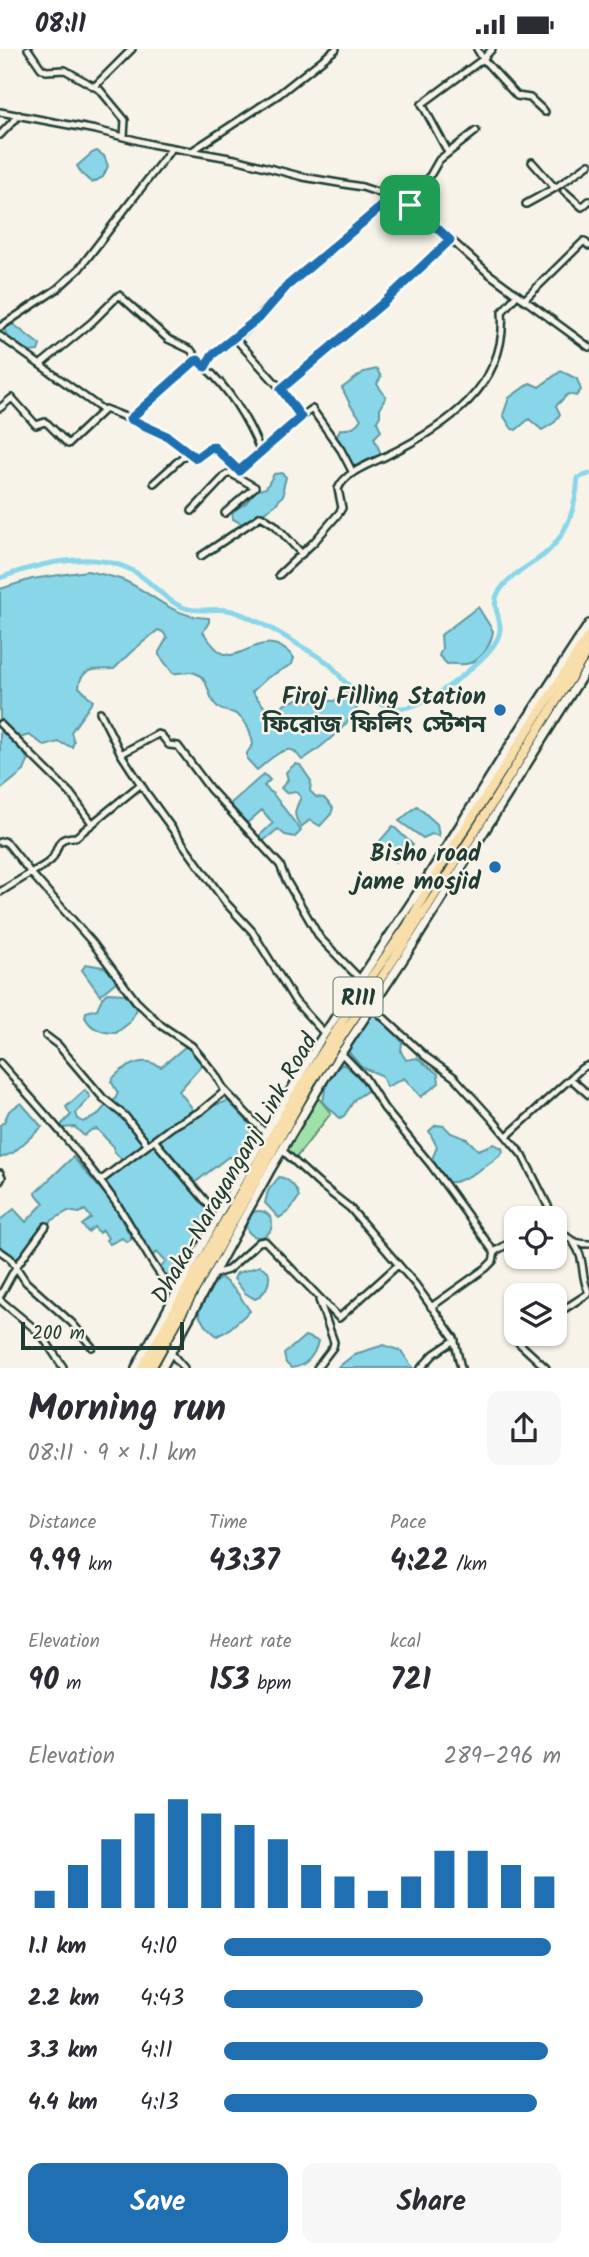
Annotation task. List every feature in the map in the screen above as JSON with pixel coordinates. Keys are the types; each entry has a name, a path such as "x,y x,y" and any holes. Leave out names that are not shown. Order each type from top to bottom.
{"main road":[{"name":"Dhaka-Narayanganj Link Road","path":"142,1366 311,1082 498,800 589,635"},
{"name":"Dhaka-Narayanganj Link Road","path":"142,1366 292,1101 358,996 407,926 422,893 470,815 589,649"}],"street":[{"path":"28,49 46,71 65,70 95,86 109,99 125,121 124,137"},
{"path":"95,86 132,49"},
{"path":"192,151 278,95 336,49"},
{"path":"477,49 517,96 530,98 545,112"},
{"path":"447,152 422,104 483,59 492,49"},
{"path":"0,112 235,159 303,177 362,187 396,198 410,205 517,295 589,347"},
{"path":"0,135 19,115"},
{"path":"410,205 439,160 476,131"},
{"path":"0,327 57,289 79,269 172,148"},
{"path":"533,162 555,188"},
{"path":"526,204 589,164"},
{"path":"564,191 582,207 589,201"},
{"path":"205,367 212,355 246,330 287,286 388,201 396,198"},
{"path":"281,389 382,304 450,240"},
{"path":"524,300 584,241 589,246"},
{"path":"41,364 92,322 119,295 168,339 187,347 222,386 250,425 261,452"},
{"path":"279,575 340,513 340,483 352,473 422,437 480,389 490,376 503,331 502,312 517,295"},
{"path":"0,336 103,410"},
{"path":"234,337 281,389 301,417"},
{"path":"130,419 198,360"},
{"path":"0,408 12,398 36,425 45,422 68,444 103,410 108,409 167,436 196,458 214,447 233,471 255,487 225,513"},
{"path":"192,511 233,471 239,471 312,409 341,450 352,473"},
{"path":"153,482 189,452"},
{"path":"201,556 261,516 275,525 302,554"},
{"path":"555,696 589,624"},
{"path":"555,696 589,665"},
{"path":"100,712 121,754 141,784 226,903 252,931 295,1001 324,1033"},
{"path":"0,724 70,793 92,823"},
{"path":"121,754 158,734 161,734 169,745 178,746 209,789 280,865 320,938 361,980"},
{"path":"0,892 52,859 57,845 64,839 76,837 141,784"},
{"path":"0,842 8,844 92,941 136,1001 154,1019 192,1046 225,1091 265,1133"},
{"path":"162,1368 282,1150 341,1053 414,943 466,851"},
{"path":"142,1366 176,1294 324,1033 422,893"},
{"path":"372,1006 425,1056 454,1077 507,1136 529,1167 548,1206"},
{"path":"46,1036 58,1045 103,1098 125,1116 148,1145"},
{"path":"341,1053 365,1078 384,1108 431,1165 495,1252"},
{"path":"0,1063 100,1181 128,1221 162,1279 176,1294"},
{"path":"507,1136 589,1065"},
{"path":"571,1079 589,1095"},
{"path":"100,1181 182,1120 212,1103 225,1091"},
{"path":"154,1140 209,1205"},
{"path":"282,1150 350,1208 398,1265 456,1340 461,1368"},
{"path":"0,1173 0,1181"},
{"path":"46,1226 16,1267 0,1298 41,1334 63,1367"},
{"path":"567,1237 574,1243 583,1262 585,1285 589,1293 567,1307"},
{"path":"214,1274 228,1271 262,1240 279,1254 338,1318 398,1265"},
{"path":"574,1243 589,1244"},
{"path":"431,1307 486,1268 493,1261 495,1252 504,1246"},
{"path":"0,1251 10,1258 26,1282 72,1323 92,1347"},
{"path":"317,1368 334,1342 320,1309 318,1297"},
{"path":"421,1368 428,1359 456,1340"},
{"path":"522,1346 545,1368"},
{"path":"171,1353 184,1368"}],"green space":[{"path":"313,1091 331,1113 295,1159 280,1145"}],"water":[{"path":"97,151 104,156 108,166 103,177 92,183 77,166"},
{"path":"13,324 40,345 38,351 28,352 9,340 4,329"},
{"path":"377,369 381,377 377,384 386,397 377,421 381,431 374,438 381,454 355,467 336,438 340,429 352,427 361,419 342,388 364,372"},
{"path":"561,371 577,379 581,390 576,396 568,394 556,406 560,414 555,422 542,430 529,419 516,430 512,429 503,415 509,398 530,383 539,387"},
{"path":"282,473 286,477 284,494 275,505 244,525 233,519 232,512 246,503 255,491 266,488 274,474"},
{"path":"87,571 125,581 184,614 209,618 203,632 222,653 230,655 264,644 283,648 294,658 292,664 267,678 252,692 271,715 297,699 312,702 334,701 346,693 359,701 353,716 337,733 302,760 294,751 285,751 257,770 247,759 247,753 253,744 245,723 234,713 217,707 200,675 190,672 173,673 159,655 167,638 158,630 114,669 97,669 83,675 79,687 93,701 71,732 74,742 72,747 58,742 45,746 29,735 19,738 0,718 0,589 32,579"},
{"path":"478,607 493,631 488,646 475,661 447,664 439,656 442,648 441,635"},
{"path":"0,728 23,750 28,761 24,771 0,790"},
{"path":"295,764 300,765 311,781 310,791 316,797 324,798 333,808 320,826 310,820 301,827 295,815 301,797 295,791 286,793 281,788 288,780 286,772"},
{"path":"264,774 270,780 264,786 301,831 295,837 285,835 278,829 263,841 259,836 273,823 262,810 247,823 230,804"},
{"path":"417,806 437,824 439,836 432,834 423,838 399,821"},
{"path":"393,826 413,845 396,862 379,842"},
{"path":"86,964 108,968 117,981 100,995 82,970"},
{"path":"107,993 125,994 137,1009 129,1023 116,1033 98,1030 85,1017 86,1012 97,1009"},
{"path":"373,1013 385,1021 400,1039 401,1052 406,1060 417,1058 438,1074 439,1083 421,1097 404,1078 387,1087 381,1075 361,1067 347,1050"},
{"path":"186,1046 202,1065 179,1091 192,1108 191,1111 147,1142 113,1103 118,1093 111,1081 133,1064 149,1062 161,1067"},
{"path":"343,1064 368,1088 340,1118 323,1102 328,1080"},
{"path":"85,1090 90,1097 76,1113 78,1119 83,1122 97,1116 107,1104 124,1117 145,1145 123,1161 97,1129 84,1136 75,1127 62,1128 62,1124 71,1115 66,1107"},
{"path":"228,1101 261,1135 245,1159 228,1157 193,1184 159,1140 192,1117"},
{"path":"21,1103 42,1127 13,1153 0,1158 0,1125 9,1111"},
{"path":"436,1125 444,1126 451,1133 467,1139 478,1150 494,1144 502,1148 503,1152 485,1167 460,1180 448,1182 432,1159 437,1147 429,1131"},
{"path":"153,1144 215,1217 174,1283 160,1268 166,1262 157,1252 152,1256 105,1181"},
{"path":"73,1157 111,1201 132,1239 127,1242 122,1238 110,1244 103,1230 99,1233 94,1227 88,1232 82,1225 91,1218 85,1210 79,1213 68,1211 43,1226 18,1261 0,1248 0,1220 14,1209 26,1222 44,1203 35,1193"},
{"path":"279,1177 292,1184 299,1197 289,1211 279,1218 265,1203 268,1191"},
{"path":"259,1211 268,1215 272,1224 268,1233 259,1237 250,1233 246,1224 250,1215"},
{"path":"260,1266 268,1271 269,1279 265,1291 255,1299 245,1293 234,1279 237,1273"},
{"path":"222,1278 236,1291 250,1311 217,1336 202,1320 199,1309 205,1293"},
{"path":"305,1336 318,1341 315,1351 305,1363 291,1368 286,1363 284,1354"},
{"path":"384,1345 401,1351 413,1368 337,1368 355,1354"}],"waterway":[{"path":"0,578 33,567 69,561 87,560 122,566 138,574 178,605 191,609 232,611 254,620 325,660 348,685 362,694 384,705 408,707 429,699 450,685 491,649 500,630 495,605 497,595 510,579 553,546 565,529 575,499 578,478 589,474"}],"place":[{"name":"Firoj Filling Station ফিরোজ ফিলিং স্টেশন","path":"500,710"},
{"name":"Bisho road jame mosjid","path":"495,867"}],"route":[{"path":"396,198 410,205 450,240 382,304 281,389 301,417 239,471 214,447 196,458 192,457 182,445 130,419 195,361 198,360 205,367 212,355 246,330 287,286 388,201 396,198"}]}
